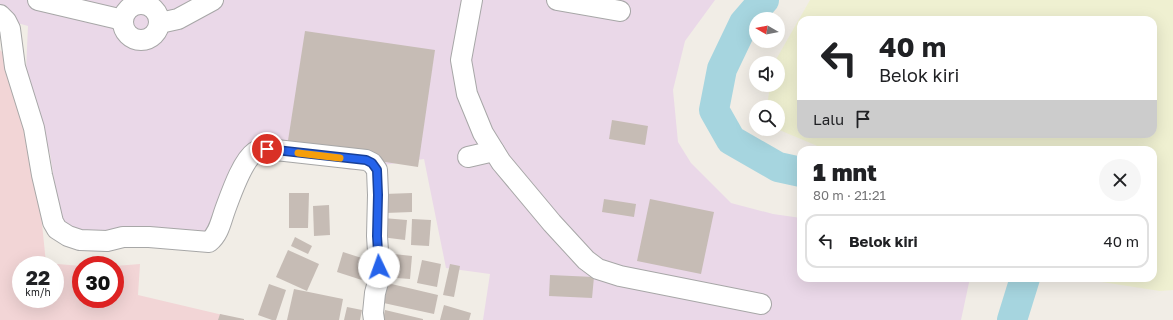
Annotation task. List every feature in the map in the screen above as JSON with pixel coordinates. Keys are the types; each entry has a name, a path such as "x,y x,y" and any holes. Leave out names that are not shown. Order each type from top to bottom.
{"street":[{"path":"38,0 123,20"},
{"path":"160,23 178,19 213,0"},
{"path":"472,0 461,60 468,94 483,133 501,162 552,223 586,260 598,269 620,276 761,304"},
{"path":"557,0 620,11"},
{"path":"137,3 149,4 158,12 160,23 156,34 145,40 140,40 134,39 125,31 123,20 127,9 137,3"},
{"path":"0,15 6,21 10,29 15,67 34,128 50,212 57,229 68,236 80,240 107,241 123,237 149,237 209,242 214,238 220,227 241,171 247,160 256,152 267,149 366,160 372,163 377,170 377,236 379,267 374,300 374,320"},
{"path":"468,157 494,151"}],"shaded area":[{"path":"0,0 715,0 685,41 673,90 678,142 691,163 731,203 773,214 797,217 797,282 969,282 961,320 483,320 490,274 446,268 424,159 350,170 267,150 246,159 204,252 62,232 50,154 26,71 28,26 0,18"},
{"path":"0,50 4,54 14,99 35,155 45,256 12,256 12,308 64,308 64,265 72,265 72,308 124,308 124,265 140,264 138,295 227,316 226,320 0,320"}],"green space":[{"path":"810,0 1173,0 1173,290 1160,291 1102,282 1157,282 1157,146 817,146 798,138 1157,138 1157,16 801,16"},
{"path":"797,23 797,137 785,132 785,100 768,100 769,92 785,92 785,56 778,56 783,48 785,48 785,44"}],"building":[{"path":"305,31 435,50 418,167 287,147"},
{"path":"612,120 648,126 645,145 609,139"},
{"path":"289,193 309,193 308,228 289,228"},
{"path":"412,193 412,212 385,213 384,194"},
{"path":"604,199 636,204 634,217 602,212"},
{"path":"650,199 714,212 701,274 637,261"},
{"path":"329,205 330,235 314,236 313,206"},
{"path":"383,218 407,220 405,240 381,237"},
{"path":"412,219 431,220 429,246 411,245"},
{"path":"295,237 312,246 308,254 291,246"},
{"path":"288,250 319,264 307,291 276,277"},
{"path":"343,252 374,262 368,282 337,272"},
{"path":"385,253 412,256 410,279 383,277"},
{"path":"422,260 441,264 437,287 417,283"},
{"path":"450,264 460,266 454,297 443,295"},
{"path":"550,275 594,277 592,298 549,296"},
{"path":"383,282 438,295 434,314 379,302"},
{"path":"269,284 286,290 276,320 258,315"},
{"path":"294,289 343,299 339,320 287,320"},
{"path":"444,305 471,313 469,320 440,320"},
{"path":"347,307 362,310 360,320 344,320"},
{"path":"385,310 423,319 423,320 383,320"},
{"path":"220,314 244,319 244,320 218,320"}],"waterway":[{"path":"764,0 744,23 722,69 714,110 731,140 778,167 797,171"},
{"path":"1012,320 1024,282"}],"slow traffic":[{"path":"298,153 340,158"}],"route":[{"path":"267,149 366,160 372,163 377,170 377,236 379,267"}]}
